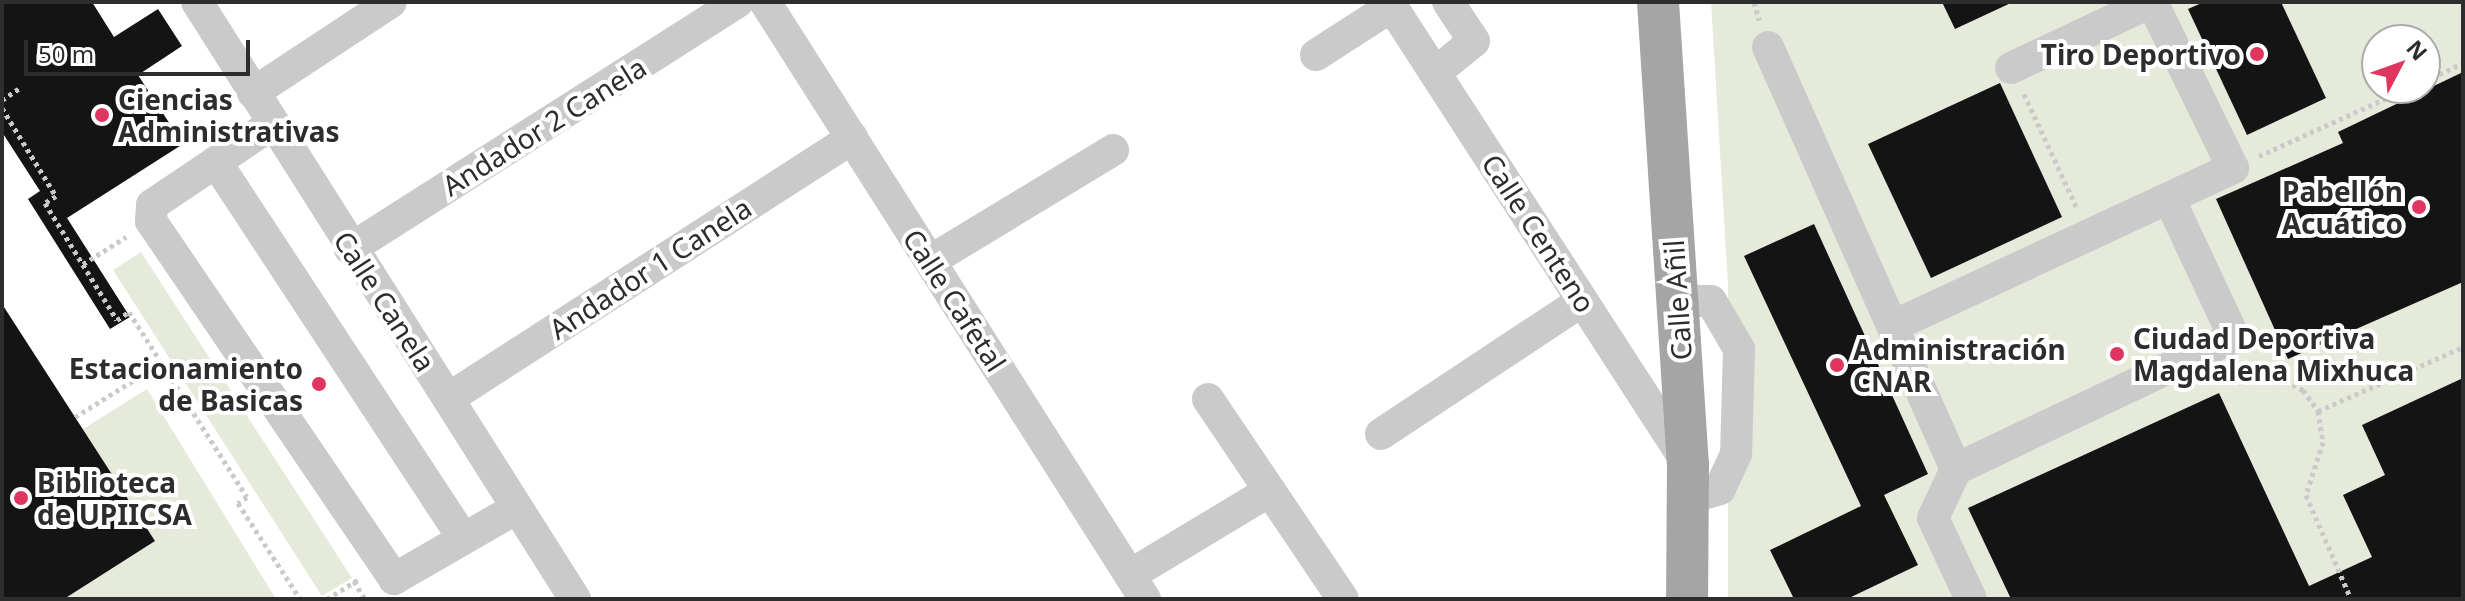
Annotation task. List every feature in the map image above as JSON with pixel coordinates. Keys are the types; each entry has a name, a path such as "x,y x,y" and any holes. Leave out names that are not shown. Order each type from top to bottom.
{"main road":[{"name":"Calle Añil","path":"1658,2 1688,481 1687,599"}],"street":[{"name":"Calle Canela","path":"197,2 350,249 449,398 575,599"},
{"path":"253,93 391,2"},
{"name":"Andador 2 Canela","path":"350,249 738,2"},
{"name":"Calle Cafetal","path":"765,2 1138,587"},
{"path":"1435,73 1474,41 1448,2"},
{"path":"1893,326 2233,168 2151,2 2011,68"},
{"path":"1316,55 1390,4"},
{"name":"Calle Centeno","path":"1390,4 1582,301 1688,481"},
{"path":"1768,47 1956,469"},
{"path":"272,124 152,205 151,221 386,573 400,579 517,508"},
{"name":"Andador 1 Canela","path":"449,398 852,138"},
{"path":"930,261 1113,150"},
{"path":"216,162 463,538"},
{"path":"1971,599 1933,518 1956,469 2234,337 2169,198"},
{"path":"1677,300 1711,301 1739,349 1736,454 1720,489 1688,481"},
{"path":"1381,434 1582,301"},
{"path":"1208,399 1343,599"},
{"path":"1138,587 1270,491"}],"path":[{"path":"2441,73 2463,63"},
{"path":"2011,68 2089,234"},
{"path":"2,100 21,87"},
{"path":"2233,168 2374,104"},
{"path":"2,108 56,196 45,203 117,320 129,312 247,497 238,503 300,599"},
{"path":"83,264 151,221"},
{"path":"2234,337 2255,367 2303,390 2318,411 2323,442 2306,495 2351,599"},
{"path":"2318,411 2463,347"},
{"path":"75,417 161,363"},
{"path":"327,599 354,581 365,599"}],"shaded area":[{"name":"Ciudad Deportiva Magdalena Mixhuca","path":"1711,2 2463,2 2463,599 1728,599 1728,285"},
{"path":"141,252 352,578 322,596 113,270"},
{"path":"147,389 276,599 64,599 155,541 83,429"}],"building":[{"name":"Ciencias Administrativas","path":"2,2 92,2 114,37 158,9 182,46 138,75 183,144 67,218 130,317 110,329 28,199 40,191 2,132"},
{"path":"1942,2 2013,2 1955,29"},
{"name":"Tiro Deportivo","path":"2204,2 2281,2 2326,98 2247,135 2188,9"},
{"path":"2463,72 2463,282 2288,359 2216,199 2343,143 2338,132 2396,104 2441,104 2441,83"},
{"path":"2000,83 2062,217 1931,278 1868,144"},
{"name":"Administración CNAR","path":"1814,224 1928,474 1884,495 1918,565 1847,599 1794,599 1770,550 1861,506 1744,256"},
{"path":"2,304 155,541 64,599 2,599"},
{"path":"2463,378 2463,599 2011,599 1968,508 2219,393 2309,586 2372,557 2343,495 2385,475 2362,425"}],"place":[{"name":"Tiro Deportivo","path":"2257,54"},
{"name":"Ciencias Administrativas","path":"102,115"},
{"name":"Pabellón Acuático","path":"2419,207"},
{"name":"Ciudad Deportiva Magdalena Mixhuca","path":"2117,354"},
{"name":"Administración CNAR","path":"1837,365"},
{"name":"Estacionamiento de Basicas","path":"319,384"},
{"name":"Biblioteca de UPIICSA","path":"21,498"}]}
